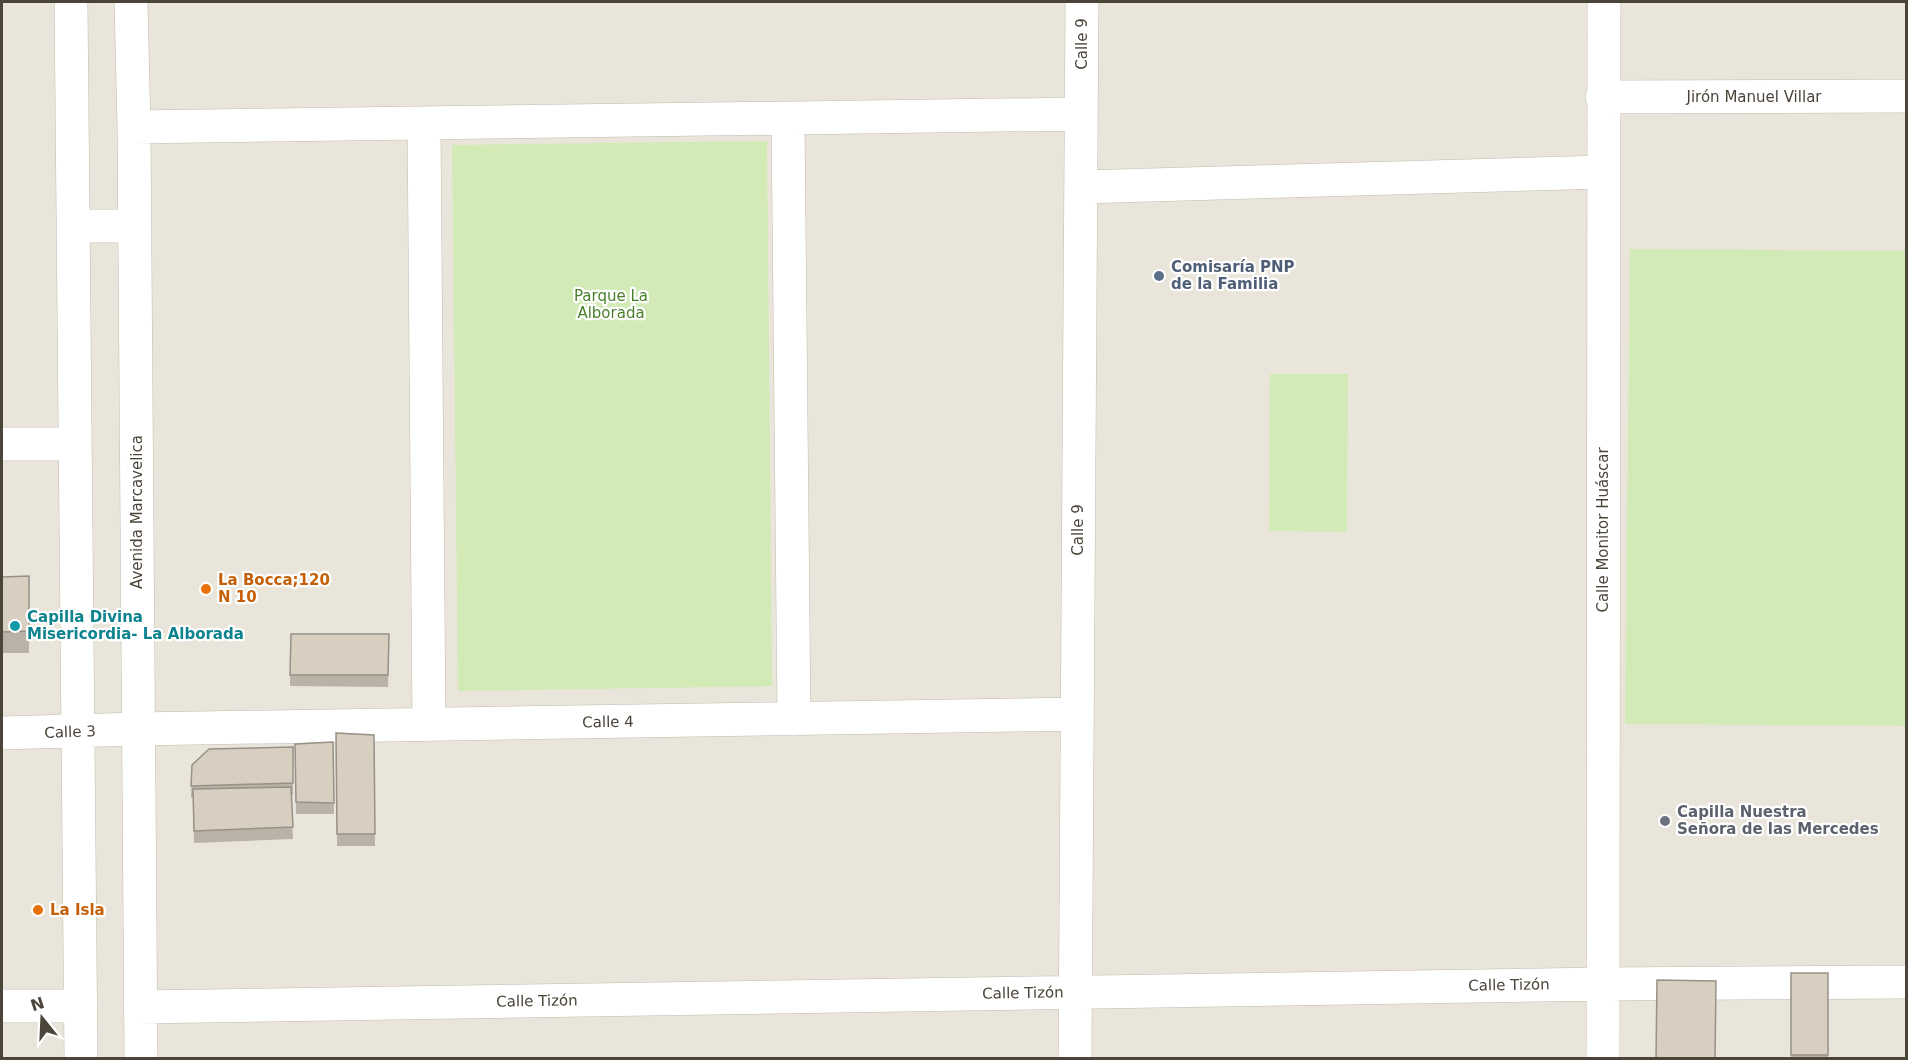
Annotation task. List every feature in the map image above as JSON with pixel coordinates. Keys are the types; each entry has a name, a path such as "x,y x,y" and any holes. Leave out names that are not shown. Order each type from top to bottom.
{"street":[{"path":"71,2 81,1059"},
{"name":"Avenida Marcavelica","path":"131,2 135,226 141,1059"},
{"name":"Calle 9","path":"1075,1059 1082,2"},
{"name":"Calle Monitor Huáscar","path":"1603,1059 1602,97 1604,2"},
{"name":"Jirón Manuel Villar","path":"1602,97 1906,96"},
{"path":"134,127 1081,114"},
{"path":"788,119 794,719"},
{"path":"424,124 429,725"},
{"path":"1081,187 1603,172"},
{"path":"73,226 135,226"},
{"path":"2,444 75,444"},
{"name":"Calle 4","path":"138,729 1077,714"},
{"name":"Calle 3","path":"2,733 138,729"},
{"name":"Calle Tizón","path":"140,1007 1603,984 1906,982"},
{"path":"2,1006 81,1006"}],"shaded area":[{"path":"2,2 1906,2 1906,1058 2,1058"}],"green space":[{"name":"Parque La Alborada","path":"767,141 772,686 458,691 452,145"},
{"path":"1630,249 1906,251 1906,726 1625,724"},
{"path":"1270,374 1348,374 1347,532 1269,531"}],"building":[{"path":"29,576 29,631 2,632 2,577"},
{"path":"291,634 389,634 388,675 290,675"},
{"path":"336,733 374,735 375,834 337,834"},
{"path":"333,742 334,803 296,802 295,744"},
{"path":"293,747 293,783 191,786 192,765 209,749"},
{"path":"291,787 293,827 194,831 193,789"},
{"path":"1791,973 1828,973 1828,1055 1791,1055"},
{"path":"1657,980 1716,981 1715,1059 1656,1059"}],"place":[{"name":"Comisaría PNP de la Familia","path":"1159,276"},
{"name":"La Bocca;120 N 10","path":"206,589"},
{"name":"Capilla Divina Misericordia- La Alborada","path":"15,626"},
{"name":"Capilla Nuestra Señora de las Mercedes","path":"1665,821"},
{"name":"La Isla","path":"38,910"}]}
